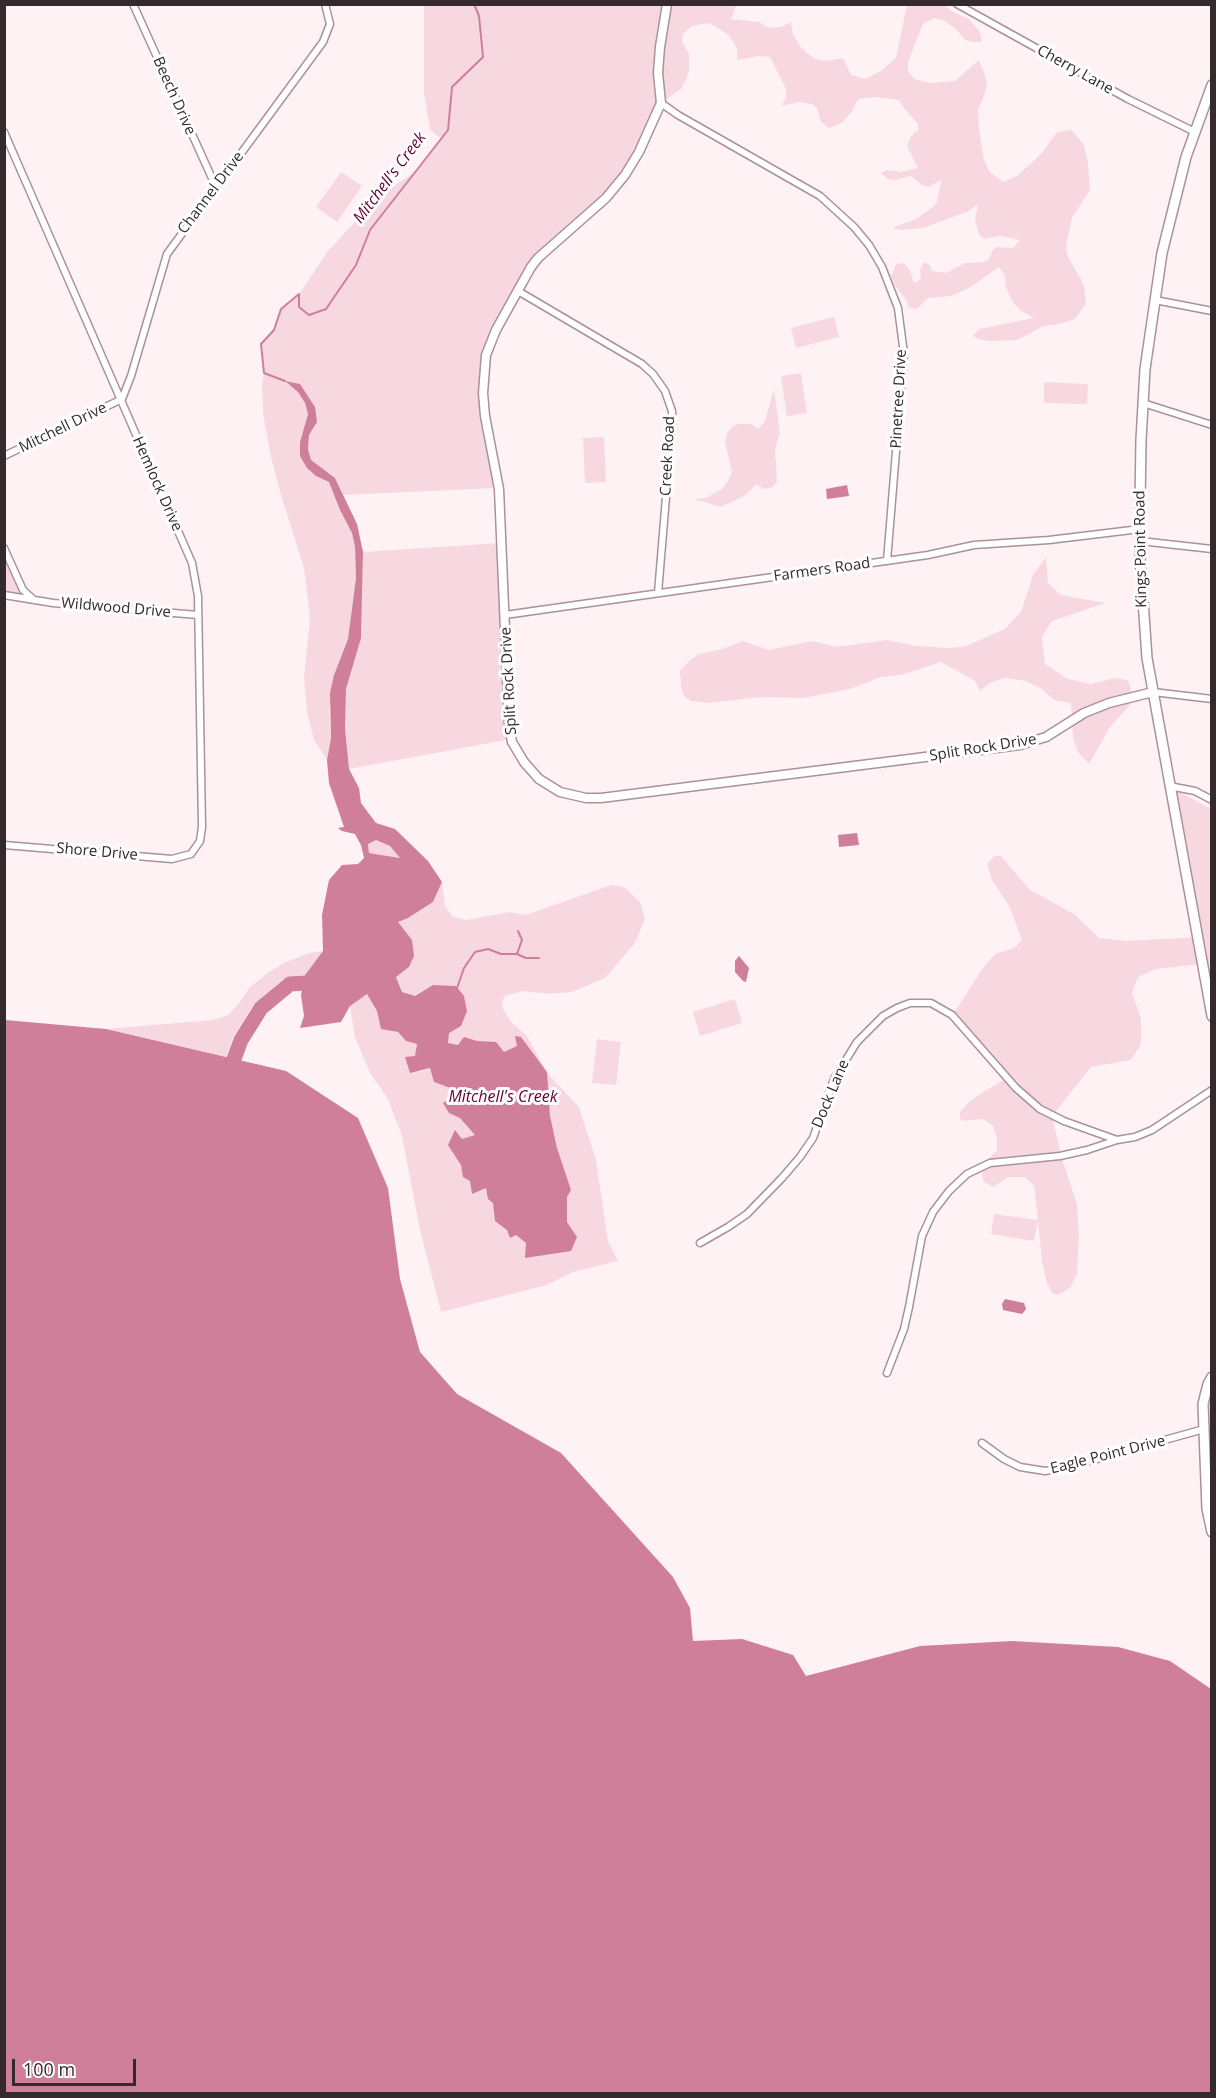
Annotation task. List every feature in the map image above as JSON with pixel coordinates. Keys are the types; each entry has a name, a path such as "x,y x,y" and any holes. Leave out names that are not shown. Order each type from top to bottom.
{"main road":[{"name":"Kings Point Road","path":"1212,86 1195,132 1169,219 1155,300 1145,369 1140,529 1144,629 1153,692 1212,1016"},
{"path":"1211,1531 1207,1509 1203,1404 1212,1377"}],"street":[{"name":"Beech Drive","path":"133,4 216,187"},
{"name":"Channel Drive","path":"122,399 167,254 323,42 330,24 325,4"},
{"name":"Split Rock Drive","path":"667,4 658,73 661,103 639,152 626,175 606,198 538,258 496,330 486,355 483,380 485,416 499,489 509,724 512,742 524,762 539,778 560,792 586,798 652,792 1020,745 1046,737 1084,713 1108,703 1153,692"},
{"name":"Cherry Lane","path":"957,4 1128,99 1195,132"},
{"name":"Pinetree Drive","path":"661,103 820,196 854,227 882,267 898,308 904,354 887,561"},
{"name":"Hemlock Drive","path":"4,132 192,563 197,587 202,827 200,841 188,855"},
{"name":"Creek Road","path":"518,291 642,364 653,374 665,391 672,411 672,425 658,593"},
{"path":"1155,300 1212,311"},
{"name":"Mitchell Drive","path":"4,456 122,399"},
{"path":"1143,403 1212,425"},
{"name":"Farmers Road","path":"505,615 928,555 974,545 1049,540 1140,529"},
{"path":"1140,541 1212,549"},
{"path":"4,548 23,590 35,600"},
{"name":"Wildwood Drive","path":"4,595 198,615"},
{"path":"1153,692 1212,699"},
{"path":"1169,786 1195,791 1212,800"},
{"name":"Shore Drive","path":"4,845 172,859 188,855"},
{"name":"Dock Lane","path":"700,1243 747,1214 782,1178 813,1138 834,1079 856,1042 883,1016 910,1003 931,1003 944,1008 1016,1088 1040,1109 1064,1121 1117,1140"},
{"path":"887,1373 904,1329 922,1236 928,1221 949,1191 967,1174 990,1163 1060,1156 1135,1137 1152,1130 1212,1090"},
{"name":"Eagle Point Drive","path":"982,1443 1020,1467 1045,1471 1065,1468 1204,1429"}],"shaded area":[{"path":"424,5 736,5 731,19 759,22 769,28 781,27 791,22 793,34 807,53 815,59 826,61 843,58 851,75 865,79 881,71 896,58 907,5 944,5 969,19 980,32 982,42 965,40 957,30 943,20 934,18 923,24 908,64 908,71 914,79 930,83 955,81 979,60 987,85 978,110 979,129 984,160 990,172 1003,182 1017,176 1042,153 1057,132 1072,130 1084,145 1090,190 1072,218 1066,246 1068,257 1084,285 1086,304 1075,319 1044,326 1017,340 978,339 973,336 979,329 1034,318 1014,304 1006,288 1005,275 999,267 969,288 951,296 928,298 917,309 909,308 891,276 896,264 904,263 914,283 921,279 920,269 924,262 930,265 932,271 946,273 965,263 984,262 997,247 1013,248 1020,240 1000,236 984,239 979,235 975,220 978,204 969,211 923,228 901,230 892,228 916,219 933,207 937,202 941,180 929,187 923,186 911,176 895,180 888,179 881,173 887,170 901,172 918,168 907,146 911,136 918,130 918,124 899,100 875,97 859,99 842,123 829,128 821,122 817,108 812,104 799,102 781,106 786,98 786,89 770,57 759,56 737,60 737,49 729,35 709,23 692,26 683,34 682,42 689,54 689,71 686,80 681,89 664,101 625,175 538,258 494,328 483,380 496,488 344,495 335,478 311,460 308,449 309,435 317,422 300,384 286,382 298,392 305,403 308,414 300,442 316,476 329,482 352,533 355,547 356,578 348,639 334,675 329,711 331,738 327,760 314,740 307,712 304,678 310,617 304,568 271,457 263,413 264,373 261,344 274,330 281,309 299,294 328,251 377,198 416,171 441,139 430,129 424,92"},
{"path":"341,172 362,186 337,222 316,207"},
{"path":"834,317 839,337 796,348 791,328"},
{"path":"801,373 807,413 787,416 781,376"},
{"path":"1044,382 1088,384 1087,404 1044,403"},
{"path":"774,389 780,434 775,448 777,481 773,487 764,489 756,484 746,495 721,507 693,499 706,498 722,489 728,481 732,472 725,442 727,433 734,425 740,424 752,424 758,429 765,421"},
{"path":"604,437 606,482 585,483 583,438"},
{"path":"499,543 511,739 349,769 345,729 346,689 361,638 363,552"},
{"path":"4,548 23,590 35,600 4,595"},
{"path":"1046,557 1048,583 1061,595 1105,603 1052,621 1042,637 1045,664 1068,679 1090,684 1115,678 1128,680 1131,689 1130,705 1110,727 1089,764 1078,752 1073,738 1071,703 1054,700 1043,690 1026,681 1004,678 990,683 980,691 975,681 941,662 901,675 881,677 850,689 803,698 760,697 708,703 691,701 684,696 680,671 689,661 699,654 723,649 743,641 769,650 812,641 837,647 887,640 916,646 950,648 966,646 1005,629 1021,612 1033,575"},
{"path":"1176,790 1211,809 1211,968 1205,962"},
{"path":"376,840 390,846 401,858 369,853 368,843"},
{"path":"994,856 1001,856 1030,890 1074,914 1099,938 1126,941 1196,937 1201,964 1156,969 1138,977 1132,993 1141,1019 1141,1044 1131,1060 1091,1067 1052,1116 1062,1159 1077,1204 1079,1235 1077,1274 1070,1288 1058,1295 1052,1293 1047,1283 1042,1262 1038,1221 1034,1241 991,1234 994,1214 1038,1220 1034,1186 1025,1177 1008,1177 993,1187 984,1182 982,1175 984,1163 997,1150 997,1138 993,1126 983,1119 963,1121 960,1118 960,1112 969,1102 1004,1080 950,1019 983,968 995,954 1014,948 1022,940 1009,906 992,880 987,864"},
{"path":"442,882 445,906 452,916 466,920 509,912 526,915 611,885 624,887 640,902 645,919 635,943 605,978 572,992 549,994 523,991 505,996 502,1002 503,1009 511,1022 527,1036 547,1073 579,1107 596,1160 608,1241 618,1261 573,1272 547,1285 441,1312 420,1230 402,1136 388,1099 370,1073 355,1037 350,1006 367,993 377,1011 381,1029 398,1032 406,1041 417,1044 415,1056 420,1072 430,1068 434,1081 449,1033 467,1011 464,996 455,986 433,985 415,996 402,992 396,976 409,967 413,956 412,940 397,922 408,918 433,902"},
{"path":"323,951 305,975 282,980 253,1005 233,1037 226,1057 106,1029 213,1020 228,1015 249,988 266,974 284,963 309,953"},
{"path":"735,999 742,1023 700,1036 693,1012"},
{"path":"597,1039 621,1042 616,1085 592,1083"},
{"path":"1211,1377 1211,1532 1203,1404"}],"water":[{"name":"Mitchell's Creek","path":"285,381 300,384 315,407 317,422 309,435 308,449 311,460 335,478 357,524 363,552 361,638 346,689 345,729 349,769 359,788 361,803 376,823 395,829 428,861 442,882 433,902 398,922 412,940 414,956 409,967 396,977 402,992 415,996 433,985 456,986 464,996 467,1011 461,1026 449,1033 448,1043 458,1045 464,1037 477,1041 496,1042 504,1052 517,1046 515,1036 521,1037 547,1072 550,1116 557,1148 571,1190 567,1197 567,1222 577,1237 571,1251 525,1258 526,1243 516,1235 510,1238 507,1230 495,1221 493,1203 488,1199 486,1188 472,1194 470,1181 463,1177 461,1165 448,1145 455,1130 462,1139 475,1135 460,1118 449,1113 443,1103 455,1095 453,1089 434,1082 430,1068 410,1073 405,1057 415,1056 417,1044 406,1041 398,1032 381,1029 377,1011 367,994 350,1006 341,1022 300,1028 304,1016 301,995 305,975 323,951 322,915 329,880 342,865 358,864 364,858 355,834 338,828 344,827 329,783 327,760 331,738 330,693 334,675 348,639 356,578 355,547 352,533 329,482 316,476 307,468 300,456 300,442 308,414 305,403 298,392","holes":["376,840 390,846 400,858 369,853 368,844"]},
{"path":"847,485 849,496 827,499 826,489"},
{"path":"857,833 859,845 839,847 838,835"},
{"path":"739,956 749,968 746,982 735,972 735,961"},
{"path":"5,1020 106,1029 286,1071 358,1118 388,1188 400,1279 420,1352 457,1394 561,1453 673,1577 690,1608 693,1641 742,1639 793,1655 806,1676 920,1646 1012,1641 1118,1647 1170,1661 1211,1689 1211,2093 5,2093"},
{"path":"1005,1299 1024,1303 1026,1309 1022,1314 1003,1310 1002,1304"}],"waterway":[{"name":"Mitchell's Creek","path":"285,381 264,373 261,344 274,330 281,309 299,294 299,307 309,315 326,309 356,265 370,230 448,130 452,87 483,57 479,16 474,4"},
{"path":"457,988 464,968 475,952 488,949 501,954 517,954 522,940 518,931"},
{"path":"517,954 526,958 539,958"},
{"name":"Mitchell's Creek","path":"234,1059 241,1040 261,1008 290,984 322,982"}]}
